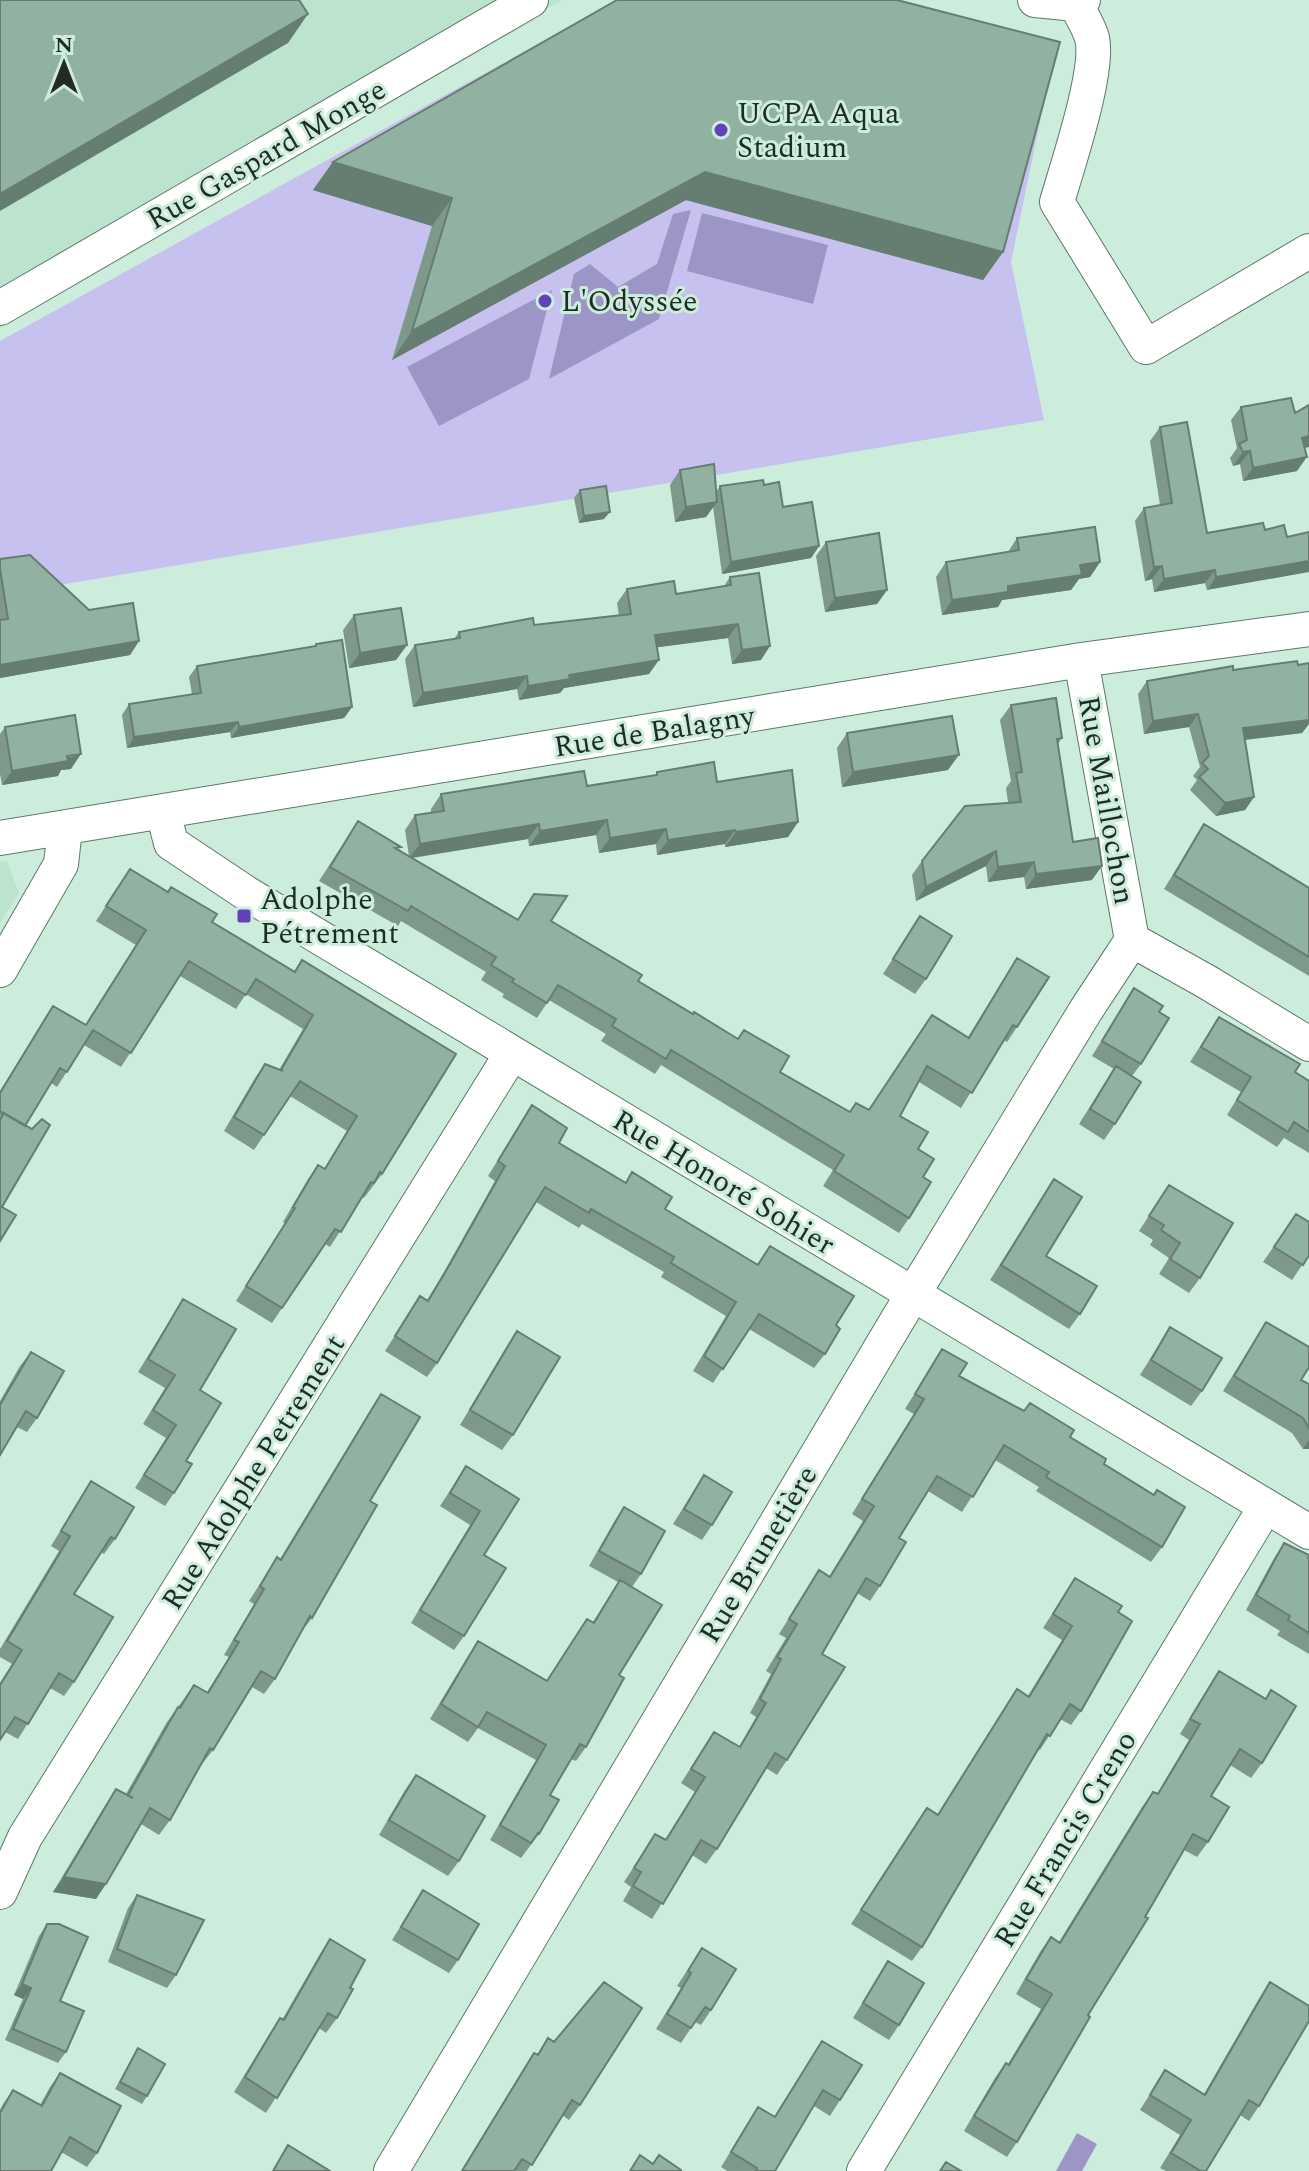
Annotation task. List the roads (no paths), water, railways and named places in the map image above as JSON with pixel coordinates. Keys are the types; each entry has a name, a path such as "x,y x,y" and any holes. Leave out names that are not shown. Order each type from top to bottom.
{"street":[{"name":"Rue Gaspard Monge","path":"0,308 531,0"},
{"path":"1035,0 1079,2 1092,40 1083,111 1057,202 1146,347 1309,251"},
{"name":"Rue de Balagny","path":"0,838 1081,660 1309,629"},
{"name":"Rue Maillochon","path":"1081,660 1132,940"},
{"name":"Rue Honoré Sohier","path":"163,812 171,843 246,893 1309,1532"},
{"path":"0,970 61,864 65,828"},
{"path":"1132,940 1309,1044"},
{"name":"Rue Brunetière","path":"391,2171 912,1296 1132,940"},
{"name":"Rue Adolphe Petrement","path":"0,1892 25,1837 512,1053"},
{"name":"Rue Francis Creno","path":"864,2171 1266,1506"}],"place":[{"name":"UCPA Aqua Stadium","path":"721,130"},
{"name":"L'Odyssée","path":"545,301"},
{"name":"Adolphe Pétrement","path":"244,916"}]}
